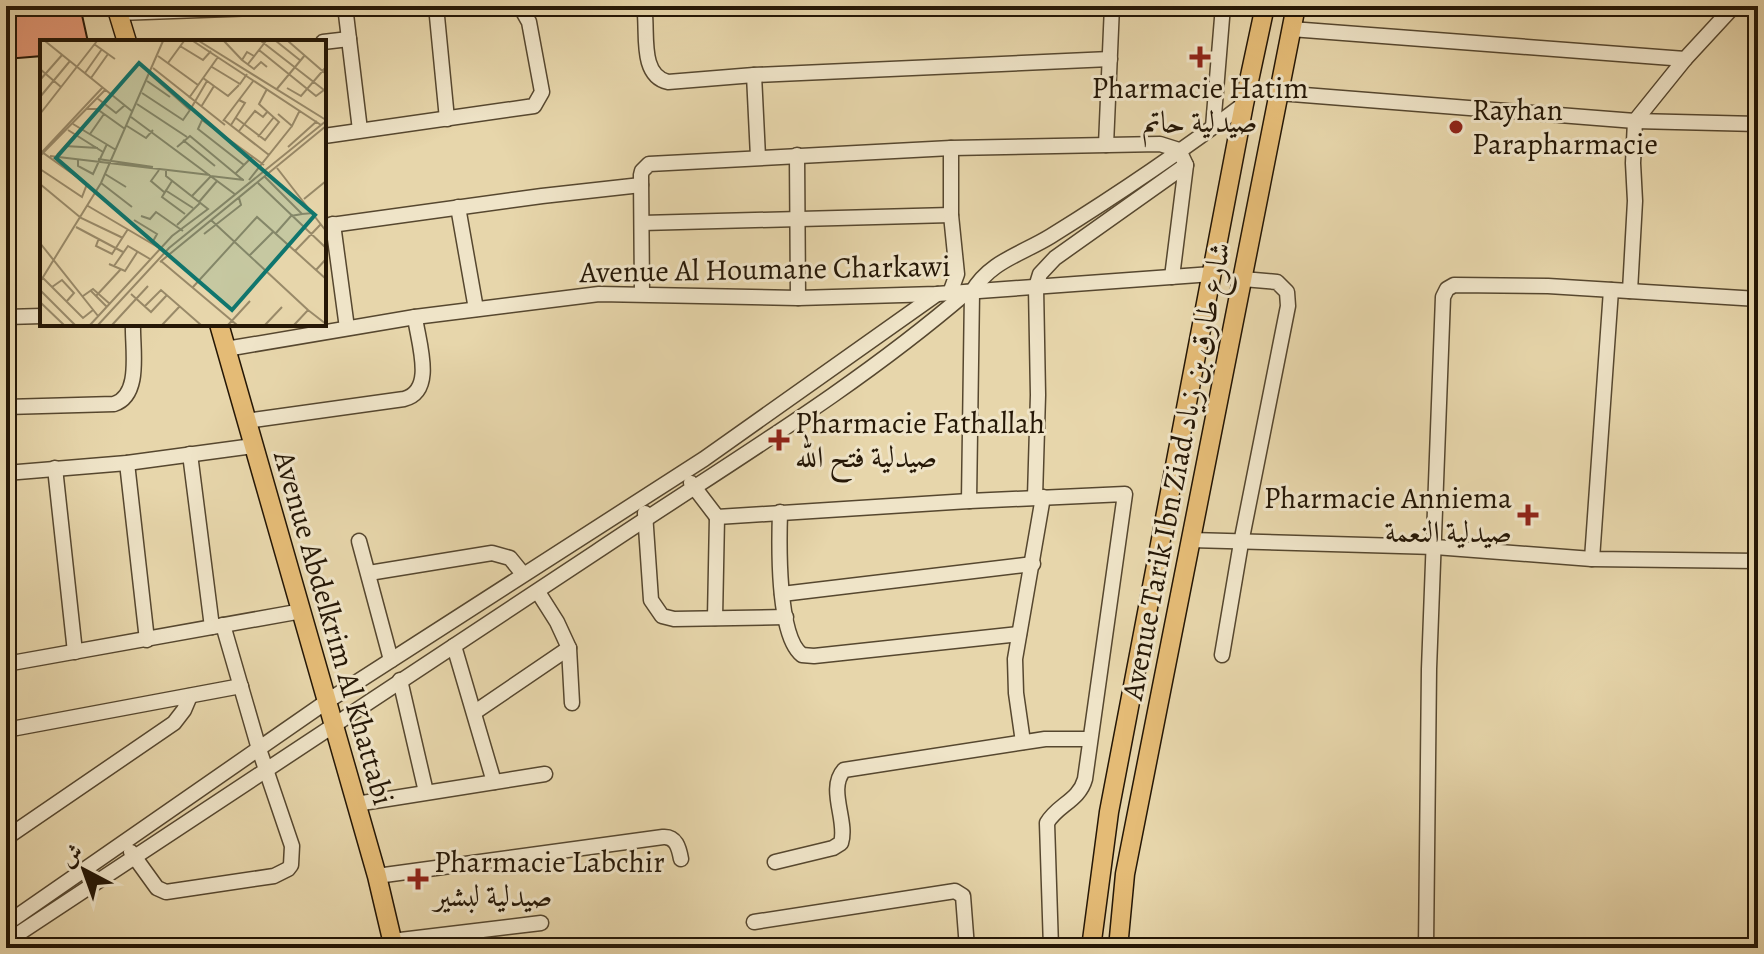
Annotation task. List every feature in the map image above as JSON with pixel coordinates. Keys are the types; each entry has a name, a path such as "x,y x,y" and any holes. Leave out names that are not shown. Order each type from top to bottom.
{"main road":[{"name":"Avenue Tarik Ibn Ziad شارع طارق بن زياد","path":"1091,948 1107,825 1265,6"},
{"name":"Avenue Tarik Ibn Ziad شارع طارق بن زياد","path":"1118,948 1125,874 1296,6"},
{"path":"117,9 126,40"},
{"path":"1232,255 1242,279 1220,298 1212,275 1232,255"},
{"name":"Avenue Abdelkrim Al Khattabi","path":"220,326 377,876 393,944"}],"street":[{"path":"117,9 314,6"},
{"path":"345,6 360,130"},
{"path":"436,6 447,119"},
{"path":"648,6 645,15 651,69 661,80 668,82 754,75 1110,59"},
{"path":"1106,145 1112,6"},
{"path":"1213,127 1223,6"},
{"path":"1630,291 1635,121 1685,59 1734,6"},
{"path":"326,136 529,108 538,103 542,92 524,9"},
{"path":"1291,29 1685,59"},
{"path":"326,42 349,39"},
{"path":"754,75 758,157"},
{"path":"1279,93 1635,121 1758,124"},
{"path":"6,942 812,410 970,292 994,266 1048,238 1244,104"},
{"path":"642,293 642,171 655,163 951,148 1160,144 1179,150 1186,165 1172,277"},
{"path":"6,924 326,702 682,472 944,294 957,274 951,215 951,148"},
{"path":"797,155 798,298"},
{"path":"1023,742 1015,659 1033,564 1039,497 1036,287 1040,274 1055,258 1186,165"},
{"path":"347,328 329,225 641,185"},
{"path":"458,207 476,309"},
{"path":"642,223 951,215"},
{"name":"Avenue Al Houmane Charkawi","path":"226,349 415,317 599,294 798,298 944,294 1212,275"},
{"path":"1222,655 1289,299 1287,292 1277,282 1242,279"},
{"path":"1426,948 1429,669 1443,297 1447,289 1454,285 1548,286 1758,299"},
{"path":"1592,559 1611,290"},
{"path":"969,501 970,292"},
{"path":"6,317 40,316"},
{"path":"246,421 415,395 421,388 423,378 415,317"},
{"path":"6,407 114,404 123,401 131,387 133,326"},
{"path":"6,473 127,463 253,446"},
{"path":"126,841 157,888 166,892 274,876 288,869 293,859 292,846 241,686 217,626 190,454"},
{"path":"127,463 147,640"},
{"path":"55,468 75,652"},
{"path":"682,472 717,517 715,618"},
{"path":"717,517 1125,494 1083,787 1047,823 1051,948"},
{"path":"643,497 651,600 657,612 674,619 786,617"},
{"path":"780,512 778,571 796,651 808,656 1019,634"},
{"path":"1191,540 1435,547 1592,559 1758,561"},
{"path":"359,541 391,660"},
{"path":"369,573 492,553 510,558 523,574"},
{"path":"782,594 1033,564"},
{"path":"538,592 569,648 572,703"},
{"path":"6,664 302,611"},
{"path":"454,646 494,782"},
{"path":"475,712 569,648"},
{"path":"400,680 426,792"},
{"path":"6,730 241,686"},
{"path":"6,838 174,723 190,696"},
{"path":"775,862 833,848 841,843 843,834 838,784 844,770 1023,742 1090,739"},
{"path":"356,804 545,774"},
{"path":"377,876 663,837 675,841 681,859"},
{"path":"754,922 955,891 963,896 967,948"},
{"path":"393,944 541,923"}],"building":[{"path":"6,6 80,6 88,40 40,40 40,56 6,59"}],"place":[{"name":"Pharmacie Hatim صيدلية حاتم","path":"1200,57"},
{"name":"Rayhan Parapharmacie","path":"1456,127"},
{"name":"Pharmacie Fathallah صيدلية فتح الله","path":"779,440"},
{"name":"Pharmacie Anniema صيدلية النعمة","path":"1528,515"},
{"name":"Pharmacie Labchir صيدلية لبشير","path":"418,879"}]}
